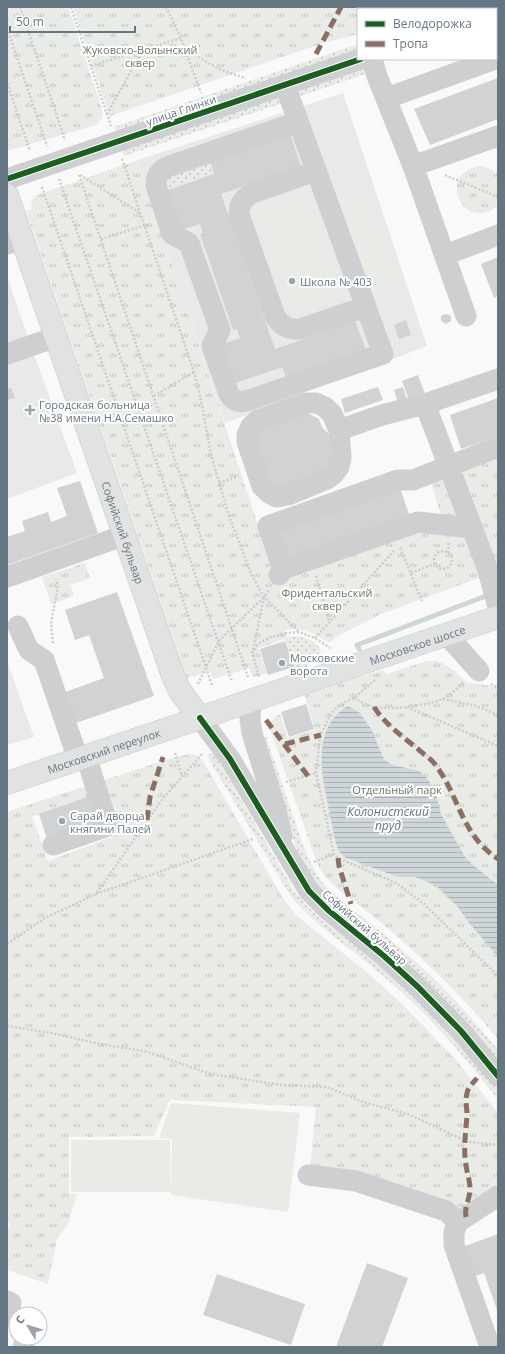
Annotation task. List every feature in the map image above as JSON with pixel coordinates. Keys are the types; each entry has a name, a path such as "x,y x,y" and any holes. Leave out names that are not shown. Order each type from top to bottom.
{"main road":[{"name":"Софийский бульвар","path":"7,195 14,241 56,337 173,676 180,691 200,718"},
{"name":"Московское шоссе","path":"200,718 498,617"},
{"name":"Московский переулок","path":"7,783 200,718"}],"street":[{"name":"улица Глинки","path":"7,179 359,60"},
{"path":"372,60 377,76 416,164 466,316"},
{"path":"387,98 491,60"},
{"path":"285,85 298,122 315,171 383,354 246,401 239,402 233,400 229,394 212,346 220,330 189,243 172,234 156,185 156,179 159,172 167,167 298,122"},
{"path":"416,164 498,136"},
{"path":"315,171 252,193 244,198 240,206 239,215 275,316 281,324 289,329 300,329 365,307"},
{"path":"445,255 498,235"},
{"path":"7,354 56,337"},
{"path":"339,430 382,415 425,404 498,379"},
{"path":"306,403 316,403 325,407 332,414 339,430 341,458 339,467 334,474 327,479 288,495 277,497 269,493 262,486 247,442 247,435 251,426 258,420 306,403"},
{"path":"425,404 487,567 498,607"},
{"path":"472,528 418,522 311,559 281,572 268,526 398,480 413,480 498,447"},
{"path":"7,578 124,535"},
{"path":"18,626 29,650 44,660 108,826 53,845"},
{"path":"446,634 479,671"},
{"name":"Софийский бульвар","path":"251,701 250,720 252,733 276,810 284,848"},
{"name":"Софийский бульвар","path":"200,718 230,758 263,816 309,891 328,910 384,956 418,987 461,1031 498,1076"},
{"path":"308,1175 356,1181 446,1210 458,1222"},
{"path":"490,1347 454,1245 454,1232 458,1222 498,1196"},
{"path":"7,1301 11,1303 7,1316"}],"path":[{"path":"20,7 65,140"},
{"path":"71,7 194,372 211,455 228,513 252,576 264,597 299,632 315,638 330,648"},
{"path":"166,7 181,38 201,94"},
{"path":"7,28 47,146"},
{"path":"91,66 181,38"},
{"path":"184,48 210,65 247,78"},
{"path":"107,115 143,50"},
{"path":"7,84 30,152"},
{"path":"416,164 498,198"},
{"path":"140,213 79,175 248,677"},
{"path":"58,177 232,682"},
{"path":"42,187 212,685"},
{"path":"101,239 145,226"},
{"path":"154,396 194,372"},
{"path":"315,638 399,546 422,601"},
{"path":"439,552 447,552 452,557 452,563 448,568 439,569 434,564 434,558 439,552"},
{"path":"311,559 329,622"},
{"path":"44,660 54,646 51,623 58,586 50,562"},
{"path":"411,573 434,564"},
{"path":"198,684 219,642 264,597 281,572"},
{"path":"259,676 252,653 264,597"},
{"path":"252,653 258,644 271,637 299,632"},
{"path":"354,698 374,707 392,708 424,704 442,699 479,671"},
{"path":"375,680 354,698 345,702 334,710 320,737 316,773 334,854 338,858 396,883 424,904 498,976"},
{"path":"442,699 476,706 498,715"},
{"path":"406,707 498,746"},
{"path":"175,754 182,776"},
{"path":"96,894 161,801 202,754"},
{"path":"286,782 316,773"},
{"path":"7,944 45,918 96,894 253,839"},
{"path":"313,862 334,854"},
{"path":"7,1026 144,1051 211,1074 281,1085 327,1087 363,1102 408,1114 468,1142 498,1145"}],"shaded area":[{"name":"Школа № 403","path":"343,93 427,346 225,423 138,160"},
{"name":"Городская больница №38 имени Н.А.Семашко","path":"7,276 77,473 7,499"},
{"path":"7,661 34,737 7,745"}],"green space":[{"path":"7,7 68,7 102,109 102,118 96,125 7,151"},
{"name":"Жуковско-Волынский сквер","path":"73,7 376,7 357,8 357,34 320,44 110,116"},
{"path":"357,44 357,55 118,137 114,127"},
{"path":"367,62 371,72 295,98 291,89"},
{"path":"282,91 286,102 124,156 120,145"},
{"name":"Фридентальский сквер","path":"138,160 275,577 442,518 430,480 498,456 498,571 381,614 341,634 329,643 303,630 285,630 287,638 259,648 267,673 253,677 249,668 214,679 210,671 186,679 26,211 32,209 32,201 37,195"},
{"path":"209,162 212,173 167,189 166,183 171,176"},
{"path":"479,166 489,168 498,174 498,205 486,212 475,213 466,208 460,200 457,190 458,180 466,171"},
{"path":"364,190 379,233 353,242 337,200"},
{"path":"306,193 341,294 294,311 259,209"},
{"path":"384,235 405,291 374,302 354,246"},
{"path":"85,563 90,578 70,585 74,596 51,604 42,577"},
{"path":"287,636 297,636 311,640 321,650 318,657 297,677 285,639 288,638"},
{"name":"Отдельный парк","path":"427,661 442,663 455,671 466,682 498,687 498,1039 451,987 426,963 385,926 330,882 325,876 317,863 270,729 272,720 275,716 280,714 288,738 315,730 304,693 383,670 386,674"},
{"path":"266,737 307,855 323,883 331,892 368,921 428,973 446,991 498,1050 498,1061 317,889 299,856 259,739"},
{"path":"213,752 295,892 321,919 379,963 413,992 492,1081 498,1089 498,1100 455,1047 425,1014 375,969 320,925 290,895 207,756"},
{"path":"191,754 198,756 203,761 284,900 297,916 370,975 402,1004 456,1060 498,1113 498,1190 465,1212 310,1168 316,1107 170,1100 154,1136 69,1137 69,1194 77,1194 68,1224 57,1239 48,1284 7,1270 7,1233 10,1222 7,1221 7,812 86,786 90,796 32,817 48,861 117,835 101,781 175,757"},
{"path":"171,1103 300,1113 288,1212 171,1195 172,1139 159,1138"},
{"path":"71,1140 170,1140 171,1192 71,1192"}],"water":[{"name":"Колонистский пруд","path":"348,706 360,713 371,729 384,759 392,765 419,771 426,777 435,790 441,814 465,857 498,885 498,957 457,906 435,885 415,877 398,877 344,857 338,850 324,785 322,755 323,741 328,727 336,716"}],"building":[{"path":"498,78 498,119 430,145 414,109"},
{"path":"290,134 301,166 221,194 275,349 355,321 367,352 287,380 282,367 233,384 220,345 240,338 237,329 233,330 200,234 203,233 200,224 180,230 166,191 214,174 210,161"},
{"path":"498,257 498,296 494,298 481,264"},
{"path":"446,314 451,316 451,321 446,324 441,321 441,316"},
{"path":"406,320 411,335 399,339 394,325"},
{"path":"418,375 425,394 409,400 402,381"},
{"path":"378,387 383,400 345,413 341,399"},
{"path":"403,387 407,400 398,403 394,390"},
{"path":"11,388 15,398 7,400 7,389"},
{"path":"498,398 498,436 461,449 450,415"},
{"path":"304,411 319,419 322,427 329,434 332,459 325,474 282,489 267,482 253,442 260,426"},
{"path":"80,481 98,533 7,565 7,537 25,531 22,521 48,512 51,522 67,516 57,488"},
{"path":"399,485 410,517 286,560 275,529"},
{"path":"117,592 154,696 76,723 65,692 104,678 89,635 75,640 65,610"},
{"path":"285,641 294,667 268,675 260,649"},
{"path":"306,704 314,729 289,737 281,712"},
{"path":"90,796 103,823 48,842 39,814"},
{"path":"498,1234 498,1313 484,1273 475,1276 465,1246"},
{"path":"367,1263 408,1278 382,1347 336,1347"},
{"path":"217,1274 305,1304 291,1345 203,1315"},
{"path":"12,1346 34,1346 34,1347"}],"waterway":[{"path":"359,649 357,645 486,596"}],"marked path":[{"path":"316,54 341,7"},
{"path":"374,707 389,724 431,759 450,788 468,826 476,838 485,849 498,859"},
{"path":"266,720 308,776"},
{"path":"285,744 321,735"},
{"path":"147,820 150,797 163,757"},
{"path":"338,858 339,866 351,904"},
{"path":"466,1217 470,1189 465,1152 467,1115 466,1099 468,1089 477,1078"}],"cycle path":[{"path":"7,179 358,60"},
{"path":"200,718 230,759 309,891 328,910 384,956 418,987 461,1031 498,1076"}],"place":[{"name":"Школа № 403","path":"292,281"},
{"name":"Городская больница №38 имени Н.А.Семашко","path":"30,410"},
{"name":"Московские ворота","path":"282,663"},
{"name":"Сарай дворца княгини Палей","path":"62,821"}]}
